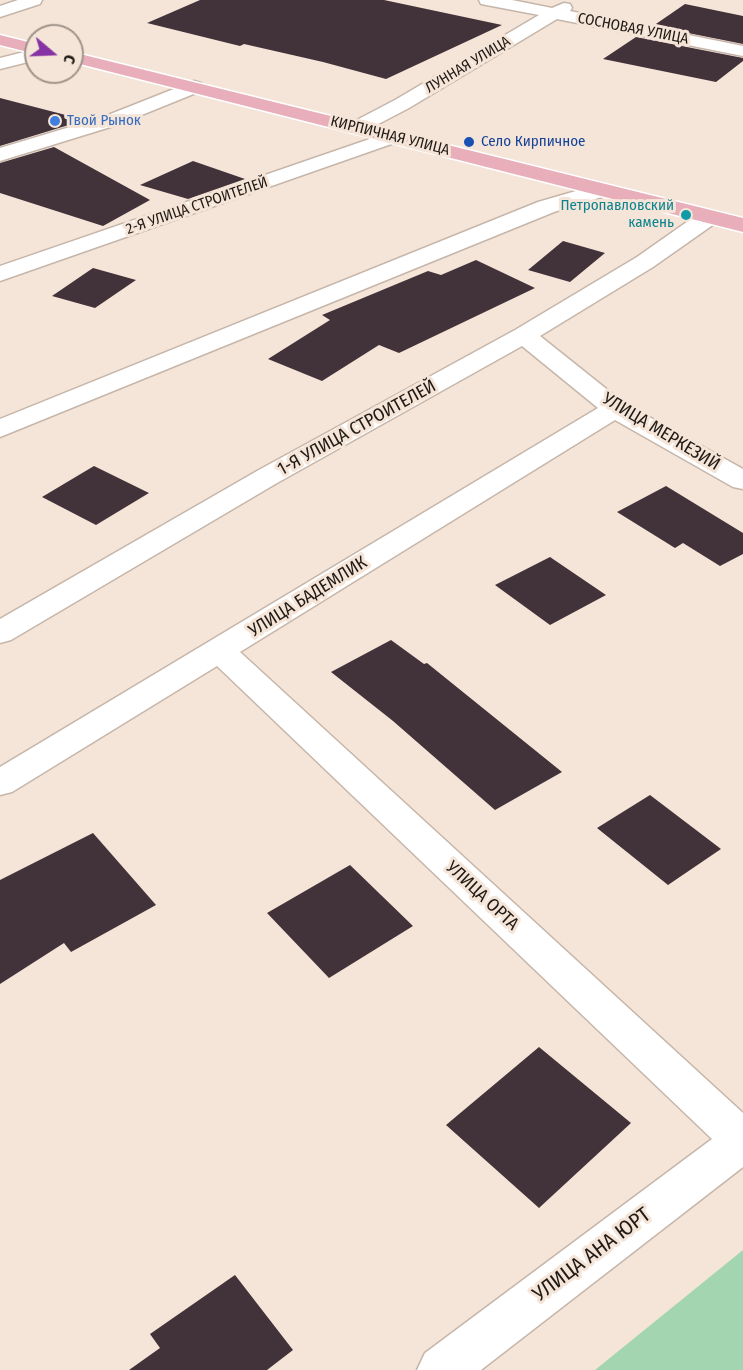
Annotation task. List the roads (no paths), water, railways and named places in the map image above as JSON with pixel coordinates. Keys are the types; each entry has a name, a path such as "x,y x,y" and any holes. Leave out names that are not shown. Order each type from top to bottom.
{"main road":[{"path":"0,40 24,46"},
{"name":"КИРПИЧНАЯ УЛИЦА","path":"84,60 743,225"}],"street":[{"path":"0,12 34,0"},
{"name":"СОСНОВАЯ УЛИЦА","path":"487,0 743,51"},
{"name":"ЛУННАЯ УЛИЦА","path":"358,127 402,104 576,0"},
{"path":"0,64 24,57"},
{"path":"0,155 110,121 194,87"},
{"name":"2-Я УЛИЦА СТРОИТЕЛЕЙ","path":"0,274 393,137"},
{"path":"0,429 546,207 600,190"},
{"name":"1-Я УЛИЦА СТРОИТЕЛЕЙ","path":"0,633 267,477 524,335 645,262 709,217"},
{"name":"УЛИЦА МЕРКЕЗИЙ","path":"524,335 615,409 743,481"},
{"name":"УЛИЦА БАДЕМЛИК","path":"0,783 615,409"},
{"name":"УЛИЦА ОРТА","path":"220,651 743,1141"},
{"name":"УЛИЦА АНА ЮРТ","path":"442,1370 743,1141"}],"place":[{"name":"Твой Рынок","path":"55,121"},
{"name":"Село Кирпичное","path":"469,142"},
{"name":"Петропавловский камень","path":"686,215"}]}
